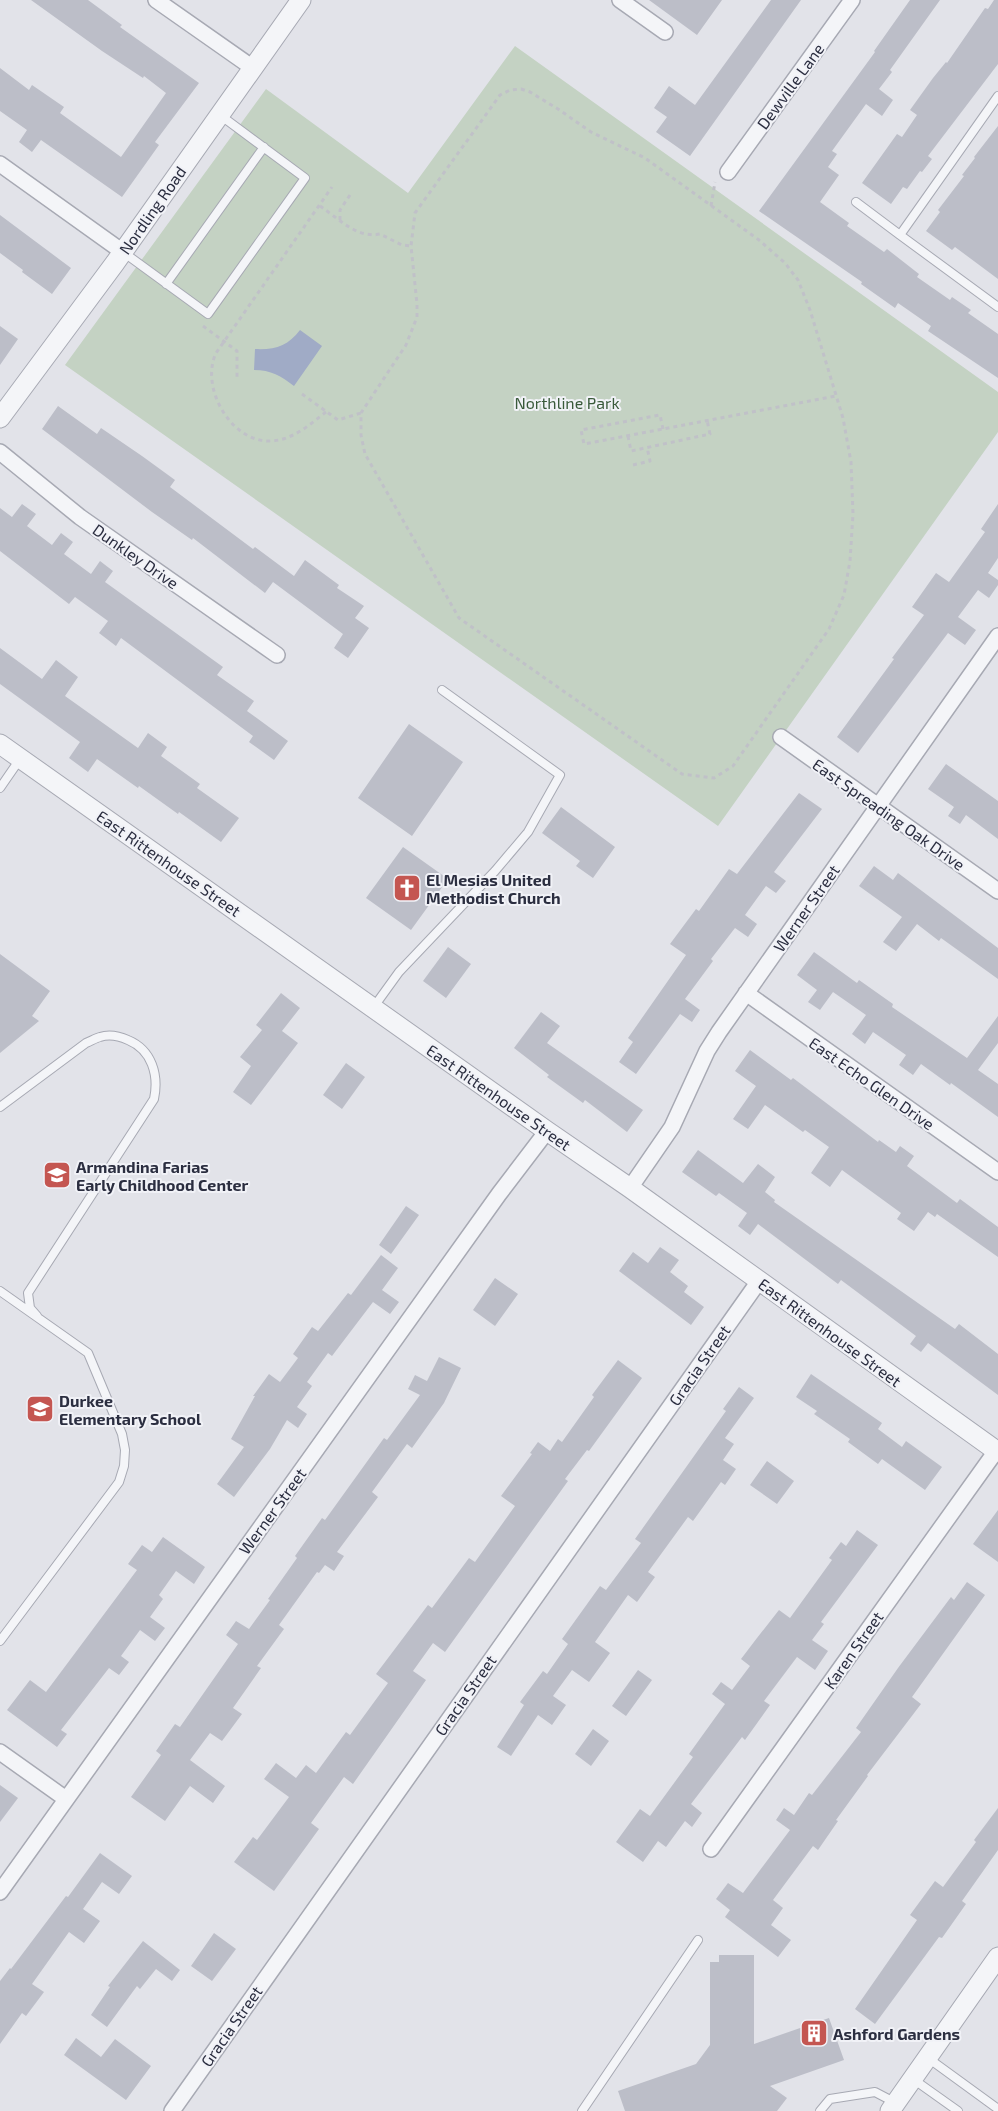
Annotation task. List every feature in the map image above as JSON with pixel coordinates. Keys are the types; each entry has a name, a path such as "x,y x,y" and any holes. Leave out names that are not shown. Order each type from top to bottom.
{"street":[{"path":"156,0 253,68"},
{"name":"Nordling Road","path":"0,418 123,252 301,0"},
{"path":"620,0 666,32"},
{"name":"Dewville Lane","path":"728,172 852,0"},
{"path":"0,164 123,252"},
{"name":"Dunkley Drive","path":"0,452 80,517 277,655"},
{"name":"Werner Street","path":"630,1188 672,1127 707,1051 998,636"},
{"name":"East Spreading Oak Drive","path":"781,737 998,891"},
{"name":"East Rittenhouse Street","path":"0,744 547,1132 630,1188 997,1452"},
{"name":"East Echo Glen Drive","path":"746,993 998,1172"},
{"name":"Werner Street","path":"0,1892 494,1203 547,1132"},
{"name":"Gracia Street","path":"172,2111 759,1280"},
{"name":"Karen Street","path":"711,1849 997,1452"},
{"path":"0,1752 66,1799"},
{"path":"893,2107 998,1957"}],"lane":[{"path":"900,235 998,96"},
{"path":"123,252 208,314 305,178 220,115"},
{"path":"166,284 264,147"},
{"path":"856,202 998,306"},
{"path":"373,1008 400,972 495,871 528,832 560,775 442,690"},
{"path":"0,788 21,758"},
{"path":"0,1107 86,1043 101,1036 122,1038 137,1045 149,1057 156,1077 154,1099 28,1292 30,1308 37,1316"},
{"path":"0,1291 88,1353 122,1434 125,1450 124,1466 119,1482 0,1641"},
{"path":"582,2111 698,1940"},
{"path":"928,2058 998,2108"},
{"path":"913,2079 958,2111"},
{"path":"820,2111 830,2099 875,2092 893,2107"}],"path":[{"path":"521,89 530,92 591,132 645,158 711,206 759,240 785,263 798,280 810,310 843,418 852,470 853,514 851,552 844,595 829,629 733,766 714,778 682,774 459,618 365,454 361,434 361,413 406,344 417,317 412,246 415,213 500,94 510,90 521,89"},
{"path":"711,206 715,183 720,173 728,172"},
{"path":"326,412 295,434 283,439 261,440 231,423 221,409 214,393 212,366 216,353 332,187"},
{"path":"340,220 340,210 350,195"},
{"path":"320,206 358,232 370,236 380,234 402,245 412,246"},
{"path":"224,342 237,351 237,377"},
{"path":"302,394 338,420 361,413"},
{"path":"663,429 660,415 581,430 584,444 628,436 663,429 707,420 836,396"},
{"path":"628,436 631,451 710,434 707,420"},
{"path":"632,465 650,462 647,447"}],"green space":[{"name":"Northline Park","path":"515,46 998,392 998,432 718,826 65,365 266,89 408,193"}],"water":[{"path":"300,330 322,346 294,386 276,374 254,370 255,349 269,349 280,346 291,340"}],"building":[{"path":"31,0 88,0 122,25 120,27 199,83 155,142 159,145 122,197 41,140 32,152 19,142 27,130 0,111 0,68 29,90 32,85 64,107 60,113 121,157 166,93 144,76 143,78 102,51"},
{"path":"649,0 722,0 697,35"},
{"path":"771,0 801,0 690,156 656,132 667,117 654,108 669,86 695,105"},
{"path":"910,0 940,0 890,70 892,72 879,89 893,100 882,116 866,104 832,151 837,154 828,167 839,175 820,202 849,223 847,226 884,252 887,249 919,274 917,277 950,300 952,297 971,310 968,313 998,334 998,378 928,331 931,326 898,303 895,308 861,284 862,282 759,211 875,52"},
{"path":"994,0 998,0 998,64 928,156 932,159 922,172 920,171 907,189 903,187 891,204 862,183 897,134 902,137 917,115 910,110 933,78 947,63 985,8 988,9"},
{"path":"998,126 998,279 955,247 952,250 926,231 940,212 938,210 964,176 962,175 974,157"},
{"path":"0,215 71,268 52,294 0,253"},
{"path":"0,326 18,339 0,365"},
{"path":"58,406 97,434 101,428 142,456 175,480 170,487 253,549 255,547 294,576 305,560 339,585 337,588 364,606 355,618 369,628 348,658 334,648 343,634 273,582 265,593 193,538 192,540 152,512 42,429"},
{"path":"22,504 36,514 27,526 52,545 61,533 73,542 64,554 91,574 100,561 113,571 105,582 223,667 217,675 254,701 247,711 288,741 274,760 249,742 253,736 121,638 116,646 99,633 108,621 75,597 69,604 0,551 0,508 12,517"},
{"path":"998,504 998,558 988,573 998,580 998,585 989,598 978,590 958,617 976,630 965,645 948,633 858,753 837,737 924,615 912,607 936,573 949,582 985,532 981,529"},
{"path":"0,648 42,679 56,660 78,677 65,696 138,748 148,733 167,747 161,756 200,784 197,788 239,818 221,842 179,812 178,814 97,759 88,772 69,758 80,742 0,684"},
{"path":"409,724 463,762 412,836 358,798"},
{"path":"946,764 998,801 998,839 966,815 960,824 948,816 954,807 928,789"},
{"path":"799,793 822,809 774,872 786,881 776,893 766,886 745,915 757,924 748,937 735,928 711,959 713,961 685,999 700,1010 692,1022 680,1014 636,1074 619,1062 633,1042 628,1038 686,955 670,944 696,909 699,911 729,869 737,874"},
{"path":"561,807 615,847 593,878 576,866 580,861 542,833"},
{"name":"El Mesias United Methodist Church","path":"403,847 448,879 411,930 366,898"},
{"path":"874,866 893,880 898,873 998,948 998,979 941,938 939,941 917,924 896,951 883,942 902,917 859,886"},
{"path":"448,947 471,964 446,998 423,981"},
{"path":"814,952 857,983 859,980 893,1004 892,1007 967,1058 998,1016 998,1043 978,1070 998,1084 998,1117 921,1064 913,1075 899,1065 906,1055 873,1032 865,1044 852,1034 866,1015 833,992 820,1010 808,1002 817,990 797,975"},
{"path":"0,954 50,991 32,1016 39,1021 0,1053"},
{"path":"281,993 300,1008 282,1031 298,1043 251,1105 233,1092 251,1066 240,1057 262,1030 256,1025"},
{"path":"541,1012 560,1026 547,1043 643,1110 627,1132 585,1100 583,1103 547,1077 549,1075 514,1048"},
{"path":"750,1050 791,1080 793,1078 878,1142 879,1140 896,1152 900,1146 914,1156 907,1166 957,1203 960,1199 998,1227 998,1257 937,1214 935,1217 928,1212 914,1231 897,1219 901,1213 842,1170 830,1187 811,1173 829,1147 805,1130 803,1132 765,1105 748,1129 733,1119 756,1086 735,1071"},
{"path":"346,1063 365,1077 342,1109 323,1095"},
{"path":"698,1150 743,1183 758,1164 775,1177 765,1192 775,1200 774,1202 955,1329 959,1324 998,1354 998,1395 928,1343 921,1352 910,1344 916,1336 841,1280 838,1284 758,1224 750,1235 738,1226 747,1213 719,1193 716,1196 682,1172"},
{"path":"406,1206 419,1215 391,1254 379,1245"},
{"path":"660,1247 679,1260 670,1272 688,1286 684,1292 704,1307 691,1325 619,1271 633,1252 648,1263"},
{"path":"381,1255 398,1268 382,1290 399,1302 390,1314 373,1302 332,1356 328,1353 307,1382 312,1386 297,1407 307,1414 298,1428 287,1420 270,1449 234,1497 217,1484 244,1447 231,1439 255,1396 253,1396 269,1374 280,1382 298,1358 293,1354 312,1327 318,1331 348,1293 351,1295"},
{"path":"495,1278 518,1294 495,1326 473,1310"},
{"path":"439,1357 461,1368 444,1403 412,1448 407,1444 372,1492 378,1497 337,1552 344,1556 334,1571 325,1565 319,1573 317,1572 279,1625 284,1629 257,1666 261,1668 233,1708 242,1714 222,1741 210,1733 190,1760 225,1786 213,1803 190,1786 165,1821 131,1797 161,1755 156,1751 175,1724 180,1727 238,1644 226,1635 236,1621 249,1629 297,1558 295,1556 322,1518 325,1520 384,1438 387,1440 420,1395 408,1389 415,1375 427,1381"},
{"path":"618,1360 642,1378 589,1451 587,1450 565,1479 568,1481 445,1652 433,1643 413,1671 426,1680 353,1784 344,1777 311,1823 319,1829 274,1891 234,1862 253,1837 257,1840 289,1797 264,1779 276,1763 296,1778 306,1765 316,1773 346,1732 350,1735 388,1683 376,1674 428,1605 432,1608 469,1558 475,1562 515,1506 501,1496 532,1454 530,1453 538,1442 550,1451 558,1439 562,1442 594,1397 592,1395"},
{"path":"811,1374 882,1423 878,1429 902,1447 906,1441 942,1467 925,1490 882,1459 878,1464 848,1442 850,1439 814,1414 817,1411 796,1397"},
{"path":"739,1387 754,1398 725,1438 734,1444 723,1460 736,1469 725,1485 721,1482 693,1521 688,1517 648,1572 655,1577 637,1602 628,1595 595,1642 610,1653 589,1682 572,1670 553,1696 566,1705 552,1725 538,1715 511,1756 497,1747 524,1705 520,1702 543,1671 547,1674 568,1644 562,1639 600,1586 606,1590 641,1543 635,1539 726,1411 723,1409"},
{"path":"767,1461 794,1481 777,1504 750,1485"},
{"path":"998,1510 998,1562 973,1544"},
{"path":"857,1530 878,1545 821,1622 824,1624 812,1640 828,1651 815,1670 797,1657 764,1701 770,1705 745,1740 742,1737 691,1804 702,1813 692,1827 685,1821 666,1847 658,1841 643,1862 616,1842 640,1809 650,1816 693,1757 689,1754 725,1704 712,1694 721,1682 732,1690 750,1666 741,1659 757,1638 779,1610 790,1618 832,1560 829,1558 841,1542 846,1546"},
{"path":"163,1537 205,1567 194,1584 176,1571 159,1595 163,1599 150,1617 165,1628 155,1641 140,1630 121,1656 129,1662 119,1675 109,1668 61,1730 67,1734 57,1747 7,1710 30,1680 46,1692 137,1570 128,1564 142,1545 152,1552"},
{"path":"967,1582 985,1595 912,1697 921,1704 867,1775 818,1850 813,1846 773,1900 783,1908 771,1925 791,1940 778,1957 725,1917 730,1910 716,1899 728,1883 743,1893 790,1830 776,1820 784,1808 794,1815 809,1793 812,1795 861,1732 856,1728 898,1668 951,1597 954,1600"},
{"path":"638,1670 652,1680 626,1716 612,1706"},
{"path":"593,1729 609,1741 591,1766 575,1754"},
{"path":"0,1785 18,1798 0,1822"},
{"path":"998,1808 998,1850 962,1901 966,1904 942,1938 939,1937 875,2024 855,2009 917,1920 910,1915 935,1881 943,1887"},
{"path":"100,1853 132,1876 119,1894 102,1882 83,1909 100,1921 84,1943 69,1932 32,1984 44,1992 26,2016 22,2013 0,2044 0,1981 66,1896 68,1897"},
{"path":"214,1933 236,1949 212,1981 191,1966"},
{"path":"143,1941 180,1970 172,1981 156,1969 140,1989 137,1986 107,2027 91,2015 110,1987 108,1986"},
{"name":"Ashford Gardens","path":"719,1955 754,1955 754,2044 829,2018 844,2060 770,2086 787,2098 777,2111 625,2111 618,2091 696,2064 710,2045 710,1962 719,1962"},
{"path":"76,2038 101,2057 115,2039 151,2066 126,2100 64,2055"}],"place":[{"name":"El Mesias United Methodist Church","path":"407,888"},
{"name":"Armandina Farias Early Childhood Center","path":"57,1175"},
{"name":"Durkee Elementary School","path":"40,1409"},
{"name":"Ashford Gardens","path":"814,2033"}]}
